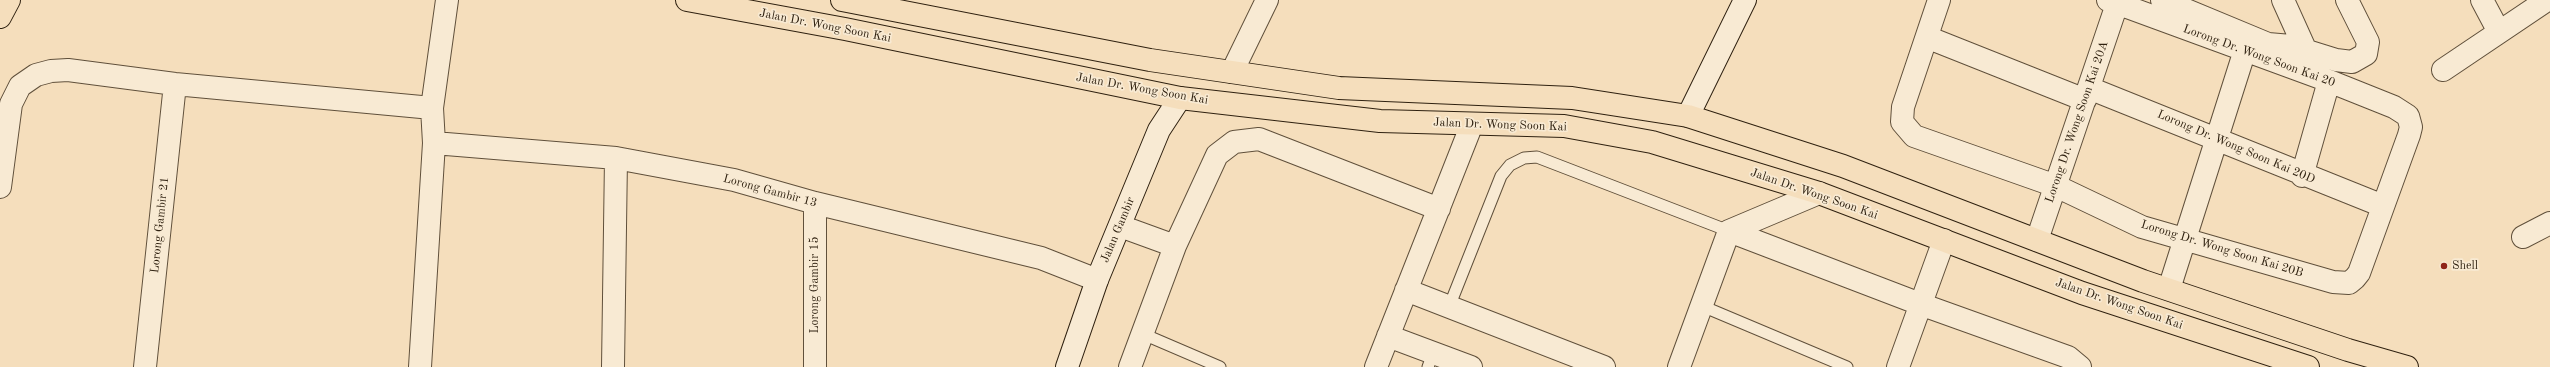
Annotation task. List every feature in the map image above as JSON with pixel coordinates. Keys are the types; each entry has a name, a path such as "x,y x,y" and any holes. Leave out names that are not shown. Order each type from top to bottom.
{"main road":[{"path":"0,17 9,0"},
{"name":"Jalan Dr. Wong Soon Kai","path":"687,0 845,29 1180,98 1380,122 1564,126 1652,142 1819,193 2082,293 2308,367"},
{"path":"842,0 1150,60 1339,88 1572,98 1688,116 1843,166 2169,289 2348,350 2407,367"}],"street":[{"path":"420,367 434,143 432,108 447,0"},
{"path":"1232,72 1268,0"},
{"path":"1928,38 1939,0"},
{"path":"2162,0 2268,44 2306,51 2336,60 2352,62 2366,54 2368,42 2347,0"},
{"path":"2283,0 2306,51"},
{"path":"2482,0 2499,32"},
{"path":"2443,70 2547,0"},
{"path":"1688,116 1743,1"},
{"name":"Lorong Dr. Wong Soon Kai 20","path":"2112,2 2329,81 2394,107 2408,116 2411,127 2409,135 2383,206"},
{"name":"Lorong Dr. Wong Soon Kai 20A","path":"2037,240 2087,94 2112,2"},
{"name":"Lorong Dr. Wong Soon Kai 20D","path":"1928,38 2219,139 2302,176 2383,206"},
{"name":"Lorong Dr. Wong Soon Kai 20B","path":"1928,38 1903,107 1902,122 1914,136 2056,186 2142,227 2333,282 2349,283 2360,273 2383,206"},
{"path":"2169,289 2184,239 2219,139 2245,50"},
{"path":"0,187 11,104 20,86 36,75 51,71 68,70 175,84 432,108"},
{"path":"2302,176 2329,81"},
{"name":"Lorong Gambir 21","path":"145,367 175,84"},
{"name":"Jalan Gambir","path":"1067,367 1097,280 1159,130 1180,98"},
{"path":"1376,367 1472,124"},
{"path":"1130,367 1175,246 1217,155 1234,142 1247,139 1259,139 1438,209"},
{"name":"Lorong Gambir 13","path":"434,143 616,158 734,180 816,203 1041,258 1097,280"},
{"path":"613,367 616,158"},
{"path":"1679,367 1730,231 1819,193"},
{"name":"Lorong Gambir 15","path":"815,367 816,203"},
{"path":"2523,237 2550,223"},
{"path":"1120,226 1175,246"},
{"path":"1730,231 1920,304 2068,357 2080,367"},
{"path":"1898,367 1944,240"},
{"path":"1406,290 1604,367"},
{"path":"1388,336 1430,360 1471,367"}],"lane":[{"path":"1449,307 1501,176 1510,165 1524,158 1538,157 1730,231"},
{"path":"1702,306 1847,367"},
{"path":"1143,334 1220,367"}],"place":[{"name":"Shell","path":"2444,266"}]}
